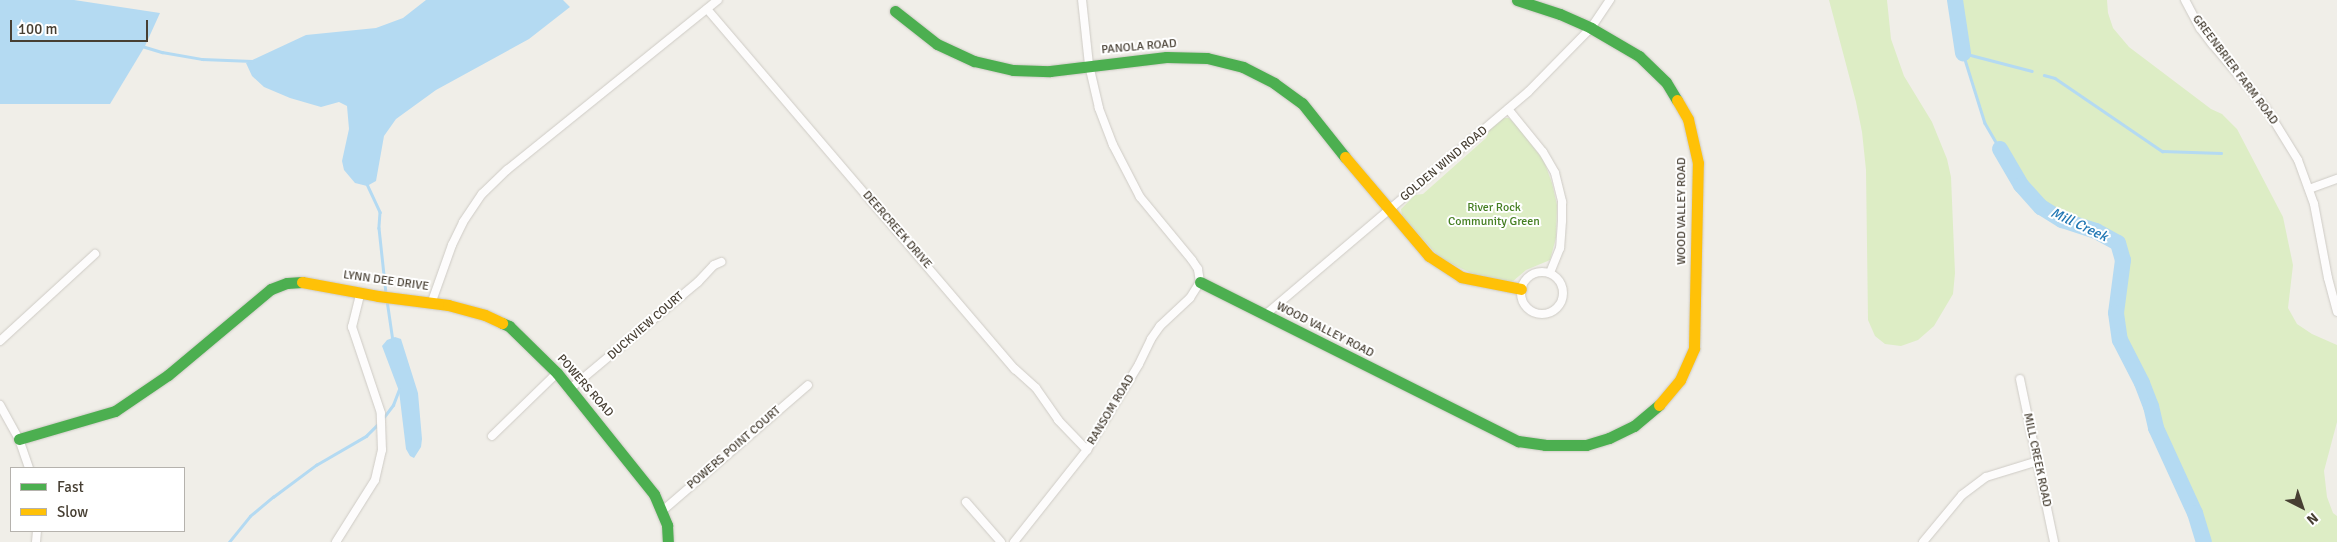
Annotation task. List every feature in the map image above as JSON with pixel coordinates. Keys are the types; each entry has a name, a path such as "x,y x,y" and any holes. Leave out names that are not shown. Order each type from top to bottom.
{"street":[{"name":"LYNN DEE DRIVE","path":"19,439 115,411 168,375 195,350 272,289 287,283 310,282 431,304 452,245 463,222 482,194 507,170 718,0"},
{"path":"1082,0 1089,65 1099,108 1121,164 1140,197 1192,260 1200,279"},
{"name":"WOOD VALLEY ROAD","path":"1200,279 1265,315 1518,441 1545,445 1586,445 1609,438 1634,426 1650,414 1662,403 1680,380 1694,348 1698,163 1688,119 1666,82 1639,56 1591,28 1560,14 1517,0"},
{"name":"GOLDEN WIND ROAD","path":"1265,315 1508,109 1553,68 1591,28 1610,0"},
{"name":"GREENBRIER FARM ROAD","path":"2185,0 2209,39 2266,108 2298,160 2309,189 2319,227 2328,278 2337,312"},
{"name":"DEERCREEK DRIVE","path":"708,9 1015,369 1036,388 1058,420 1087,450"},
{"name":"PANOLA ROAD","path":"895,11 937,44 974,61 1013,70 1050,70 1166,57 1206,58 1243,67 1274,83 1302,103 1429,256 1461,277 1522,289"},
{"path":"1508,109 1543,152 1555,173 1562,202 1562,221 1560,248 1550,273"},
{"path":"2309,189 2337,179"},
{"path":"0,341 94,254"},
{"name":"DUCKVIEW COURT","path":"570,389 698,282 714,265 721,262"},
{"path":"1550,273 1561,282 1564,291 1562,301 1553,312 1544,314 1530,310 1524,303 1522,289 1525,281 1532,274 1550,273"},
{"name":"RANSOM ROAD","path":"1014,542 1087,450 1139,364 1151,339 1160,326 1190,298 1200,279"},
{"path":"336,542 374,480 382,450 381,413 352,327 361,292"},
{"name":"POWERS ROAD","path":"431,304 463,308 485,314 509,326 557,373 654,494 666,525 668,542"},
{"path":"492,436 557,373"},
{"name":"MILL CREEK ROAD","path":"2020,379 2054,542"},
{"name":"POWERS POINT COURT","path":"661,512 808,385"},
{"path":"0,405 19,439 29,467"},
{"path":"1923,542 1962,495 1986,477 2038,461"},
{"path":"966,502 1001,542"}],"green space":[{"path":"1829,0 1887,0 1891,39 1904,76 1932,122 1947,159 1951,177 1955,273 1953,294 1934,326 1918,340 1901,346 1885,344 1875,336 1868,320 1866,170 1862,132"},
{"path":"1955,0 2107,0 2108,13 2113,28 2129,47 2211,109 2222,114 2237,129 2283,217 2293,265 2288,308 2297,324 2312,334 2337,345 2337,422 2324,471 2327,497 2333,513 2337,516 2337,542 2204,542 2195,513 2156,428 2151,406 2142,383 2120,340 2116,313 2122,283 2122,252 2118,243 2096,231 2053,215 2041,207 2021,185 1985,123 1963,53"},
{"name":"River Rock Community Green","path":"1502,118 1509,118 1518,127 1544,161 1557,205 1556,238 1550,260 1526,270 1512,282 1479,277 1440,258 1402,216 1401,209 1415,195 1423,194 1486,138 1491,127"}],"water":[{"path":"0,0 74,0 160,13 145,46 110,104 0,104"},
{"path":"426,0 563,0 570,7 529,39 436,90 396,119 384,136 376,181 367,186 355,183 344,170 342,161 349,129 347,106 339,102 321,107 290,98 264,87 252,76 246,63 306,35 376,28 403,18"},
{"path":"395,337 401,339 418,393 422,439 421,447 414,458 410,456 406,449 399,391 382,346 387,340"}],"waterway":[{"name":"Mill Creek","path":"1955,0 1963,53"},
{"path":"142,46 162,52 202,59 252,61"},
{"name":"Mill Creek","path":"1963,53 1985,123 2000,149"},
{"path":"1963,53 2032,71"},
{"path":"2044,75 2055,78 2162,151 2221,153"},
{"name":"Mill Creek","path":"2000,149 2021,185 2041,207 2062,220 2096,231 2118,243 2123,260 2116,313 2120,340 2142,383 2151,406 2156,428 2195,513 2204,542"},
{"path":"367,184 380,212 379,228 386,294"},
{"path":"387,300 393,341"},
{"path":"384,417 393,405 399,389"},
{"path":"229,542 250,516 273,497 316,465 366,436 379,423"}],"traffic: fast":[{"path":"1517,0 1560,14 1591,28 1639,56 1666,82 1677,100"},
{"path":"895,11 937,44 974,61 1013,70 1050,71 1166,57 1207,58 1243,67 1274,83 1302,103 1345,157"},
{"path":"19,439 115,411 168,375 271,289 287,283 302,282"},
{"path":"1200,282 1518,441 1545,445 1586,445 1609,438 1634,426 1659,405"},
{"path":"502,323 509,326 557,373 654,494 667,525 668,542"}],"traffic: slow":[{"path":"1659,405 1680,380 1694,348 1698,163 1688,119 1677,100"},
{"path":"1345,157 1429,256 1461,277 1521,289"},
{"path":"302,282 378,296 448,305 485,315 502,323"}]}
